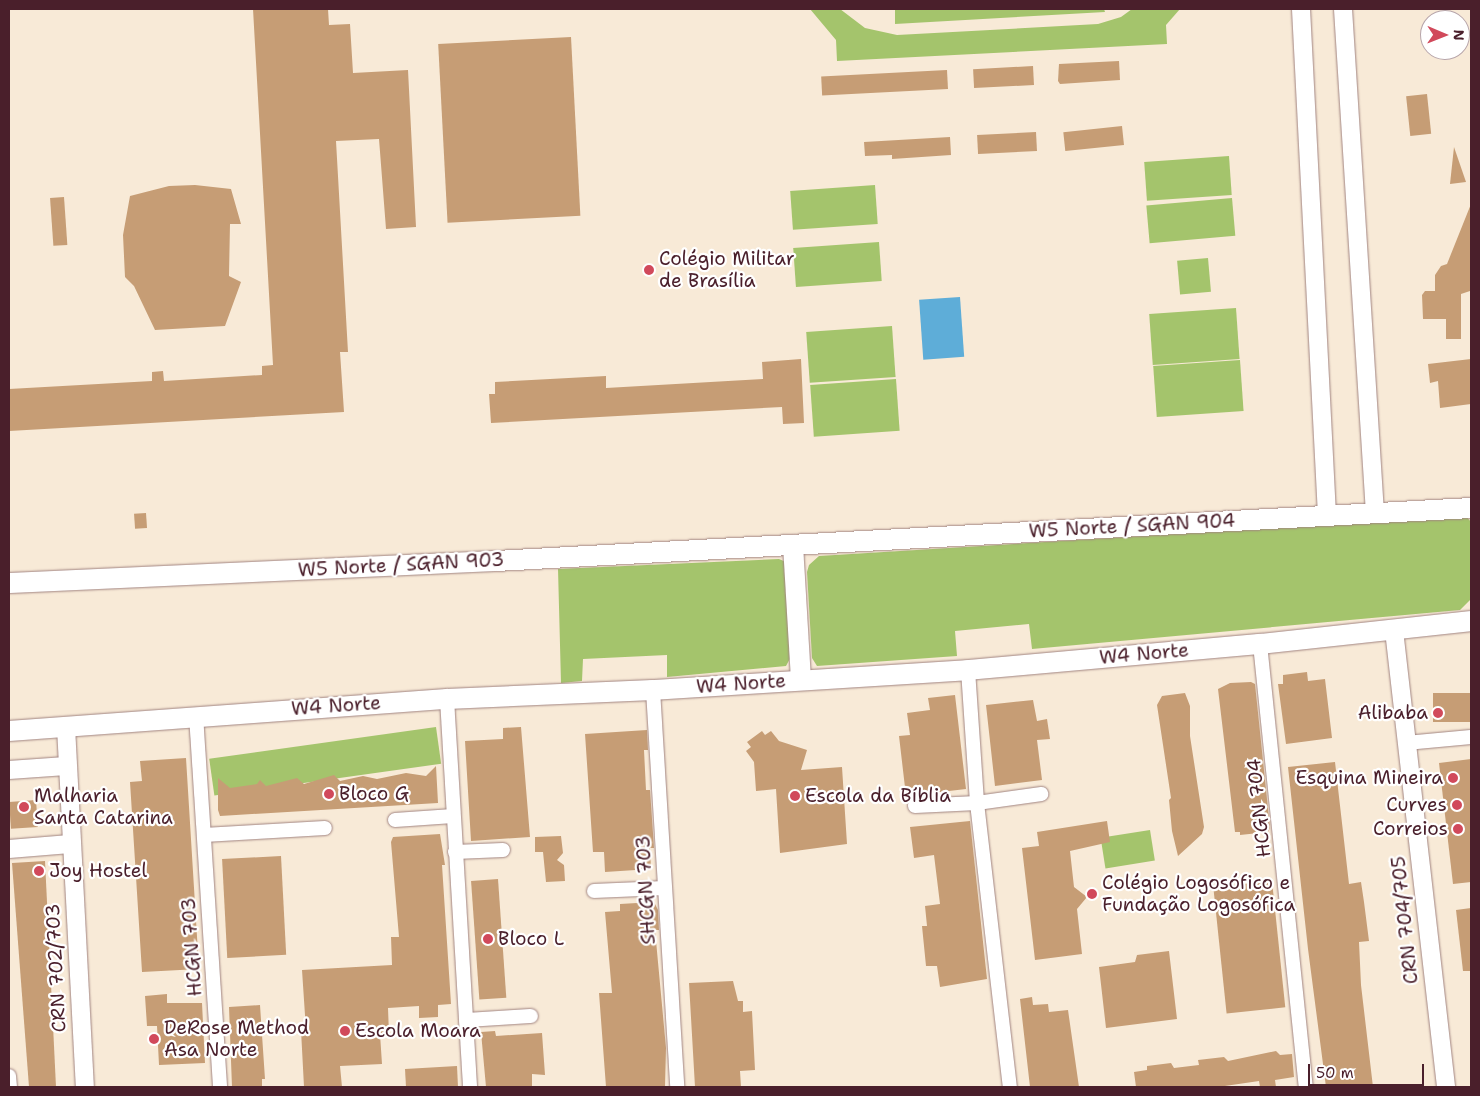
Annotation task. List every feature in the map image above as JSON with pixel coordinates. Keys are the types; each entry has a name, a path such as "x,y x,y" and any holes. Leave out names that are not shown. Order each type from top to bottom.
{"main road":[{"name":"W5 Norte / SGAN 904","path":"794,545 1471,508"},
{"name":"W5 Norte / SGAN 903","path":"9,584 794,545"},
{"path":"794,545 801,680"},
{"name":"W4 Norte","path":"9,731 196,715 446,699 653,690 968,670 1260,644 1471,621"}],"street":[{"path":"1301,9 1327,515"},
{"path":"1343,9 1375,512"},
{"name":"CRN 704/705","path":"1394,630 1446,1087"},
{"name":"HCGN 704","path":"1260,644 1306,1087"},
{"path":"968,670 977,803 1010,1087"},
{"name":"SHCGN 703","path":"653,690 677,1087"},
{"path":"446,699 470,1087"},
{"name":"HCGN 703","path":"196,715 220,1087"},
{"name":"CRN 702/703","path":"66,727 70,844 85,1087"},
{"path":"1406,743 1471,737"},
{"path":"9,770 66,766"},
{"path":"916,806 977,803 1041,794"},
{"path":"395,820 453,816"},
{"path":"204,835 325,828"},
{"path":"9,849 70,844"},
{"path":"455,852 503,850"},
{"path":"594,890 664,888"},
{"path":"466,1020 531,1016"},
{"path":"9,1076 10,1087"}],"green space":[{"path":"810,9 840,9 865,28 897,35 1098,24 1121,17 1132,9 1180,9 1166,25 1167,44 837,61 836,40"},
{"path":"895,9 1104,9 1105,12 895,24"},
{"path":"1229,156 1232,195 1147,201 1144,162"},
{"path":"875,185 878,224 793,230 790,191"},
{"path":"1232,198 1235,236 1150,243 1146,205"},
{"path":"879,242 882,281 796,287 793,248"},
{"path":"1208,258 1211,292 1180,295 1177,261"},
{"path":"1236,308 1240,359 1153,365 1149,314"},
{"path":"892,326 896,377 810,383 806,332"},
{"path":"1240,360 1244,411 1157,417 1153,366"},
{"path":"896,379 900,431 814,437 810,385"},
{"path":"1466,516 1471,522 1471,599 1460,610 1032,649 1029,624 955,631 957,656 817,666 812,658 807,572 809,565 819,556"},
{"path":"779,559 786,562 793,653 786,666 667,677 667,655 583,659 582,681 561,683 558,569"},
{"path":"436,727 441,764 214,796 209,759"},
{"path":"1150,830 1155,861 1105,868 1101,838"}],"water":[{"path":"960,297 964,357 923,360 919,300"}],"building":[{"path":"253,9 328,9 329,25 350,24 353,73 408,70 416,227 386,229 379,139 336,141 348,352 340,352 344,412 9,431 9,389 152,381 152,372 163,371 164,381 262,375 262,366 273,365"},
{"path":"571,37 580,216 448,223 438,44"},
{"path":"1119,61 1120,80 1060,84 1058,81 1059,64"},
{"path":"1033,66 1034,85 974,88 973,69"},
{"path":"947,70 948,89 822,96 821,77"},
{"path":"1427,94 1431,134 1410,136 1406,96"},
{"path":"1122,126 1124,145 1065,151 1063,132"},
{"path":"1036,132 1037,151 978,154 977,135"},
{"path":"950,137 951,155 892,159 892,155 865,156 864,142"},
{"path":"1454,147 1466,182 1450,184"},
{"path":"195,185 231,189 241,224 230,224 229,276 241,282 225,326 155,330 134,286 125,277 123,235 130,196 169,186"},
{"path":"64,197 67,245 53,246 50,198"},
{"path":"1471,204 1470,291 1461,294 1461,339 1446,339 1446,319 1423,319 1422,295 1425,291 1435,291 1435,275 1441,266 1447,264"},
{"path":"801,359 804,423 783,424 782,407 491,423 489,394 495,394 495,382 606,376 606,388 763,379 762,362"},
{"path":"1471,359 1471,404 1440,408 1438,381 1430,383 1428,364"},
{"path":"146,513 147,528 135,529 134,514"},
{"path":"1307,672 1308,681 1325,679 1332,738 1286,744 1278,684 1283,684 1283,675"},
{"path":"1251,682 1255,684 1270,828 1268,832 1240,835 1240,832 1235,832 1218,689 1230,683"},
{"path":"1185,693 1190,706 1190,736 1204,827 1202,834 1178,856 1172,831 1169,800 1171,798 1157,705 1162,696"},
{"path":"1433,693 1471,693 1471,722 1433,722"},
{"path":"955,695 966,789 906,796 899,736 910,735 907,713 930,710 928,698"},
{"path":"1033,700 1037,721 1047,719 1050,739 1037,740 1042,780 995,786 986,705"},
{"path":"521,727 530,837 471,841 465,741 503,739 503,728"},
{"path":"647,730 648,750 644,750 646,790 650,790 654,848 650,848 651,869 605,872 604,852 593,852 585,734"},
{"path":"762,731 765,735 771,731 779,741 807,750 801,770 842,767 847,844 780,853 776,789 756,791 754,762 746,751 751,747 747,742"},
{"path":"186,758 199,969 142,972 130,782 142,781 140,761"},
{"path":"1471,759 1471,882 1453,884 1439,763"},
{"path":"1335,762 1349,884 1361,882 1369,941 1359,942 1361,985 1373,1087 1326,1087 1308,949 1288,767"},
{"name":"Bloco G","path":"436,766 438,803 220,816 218,810 218,778 230,788 257,784 260,780 266,786 297,778 304,784 334,775 340,781 363,776 377,779 406,773 426,776"},
{"path":"36,800 38,827 11,829 9,802"},
{"path":"970,821 987,979 940,987 937,966 926,966 922,926 927,926 925,906 940,904 934,855 914,858 910,827"},
{"path":"1107,821 1110,842 1070,851 1074,887 1087,897 1077,909 1082,954 1035,960 1022,848 1039,846 1037,832"},
{"path":"440,834 445,865 442,865 451,1004 438,1005 438,1017 419,1018 419,1006 388,1008 389,1034 380,1034 382,1064 340,1066 342,1087 304,1087 301,1030 306,1030 302,970 392,965 391,937 399,937 391,842 393,837"},
{"path":"561,836 563,853 557,860 564,865 565,881 546,882 543,852 535,852 535,837"},
{"path":"281,856 286,955 227,958 222,859"},
{"path":"45,861 56,1087 29,1087 12,863"},
{"name":"Bloco L","path":"498,879 506,998 479,1000 471,881"},
{"path":"1272,881 1285,1007 1227,1013 1213,887"},
{"path":"654,902 658,910 659,930 655,930 666,1048 665,1087 606,1087 599,993 612,993 605,912 620,911 620,904"},
{"path":"1471,908 1471,971 1463,971 1456,910"},
{"path":"1169,951 1177,1019 1106,1028 1099,967 1135,962 1137,955"},
{"path":"733,981 738,1001 743,1001 743,1012 752,1011 755,1070 740,1071 741,1087 695,1087 689,983"},
{"path":"167,994 167,1003 202,1003 205,1063 159,1065 157,1026 147,1026 145,996"},
{"path":"1032,997 1033,1005 1048,1004 1049,1012 1068,1010 1079,1087 1030,1087 1020,999"},
{"path":"260,1005 265,1079 262,1079 262,1087 232,1087 229,1007"},
{"path":"495,1031 496,1036 542,1033 545,1075 532,1074 532,1087 486,1087 481,1032"},
{"path":"1276,1051 1280,1055 1292,1054 1294,1077 1275,1080 1276,1087 1260,1087 1259,1081 1218,1087 1136,1087 1134,1072 1147,1070 1147,1066 1171,1063 1174,1068 1199,1065 1198,1060 1224,1057 1228,1061"},
{"path":"457,1066 458,1087 406,1087 405,1069"}],"place":[{"name":"Colégio Militar de Brasília","path":"649,270"},
{"name":"Alibaba","path":"1438,713"},
{"name":"Esquina Mineira","path":"1453,778"},
{"name":"Bloco G","path":"329,794"},
{"name":"Escola da Bíblia","path":"795,796"},
{"name":"Curves","path":"1457,805"},
{"name":"Malharia Santa Catarina","path":"24,807"},
{"name":"Correios","path":"1458,829"},
{"name":"Joy Hostel","path":"39,871"},
{"name":"Colégio Logosófico e Fundação Logosófica","path":"1092,894"},
{"name":"Bloco L","path":"488,939"},
{"name":"Escola Moara","path":"345,1031"},
{"name":"DeRose Method Asa Norte","path":"154,1039"}]}
